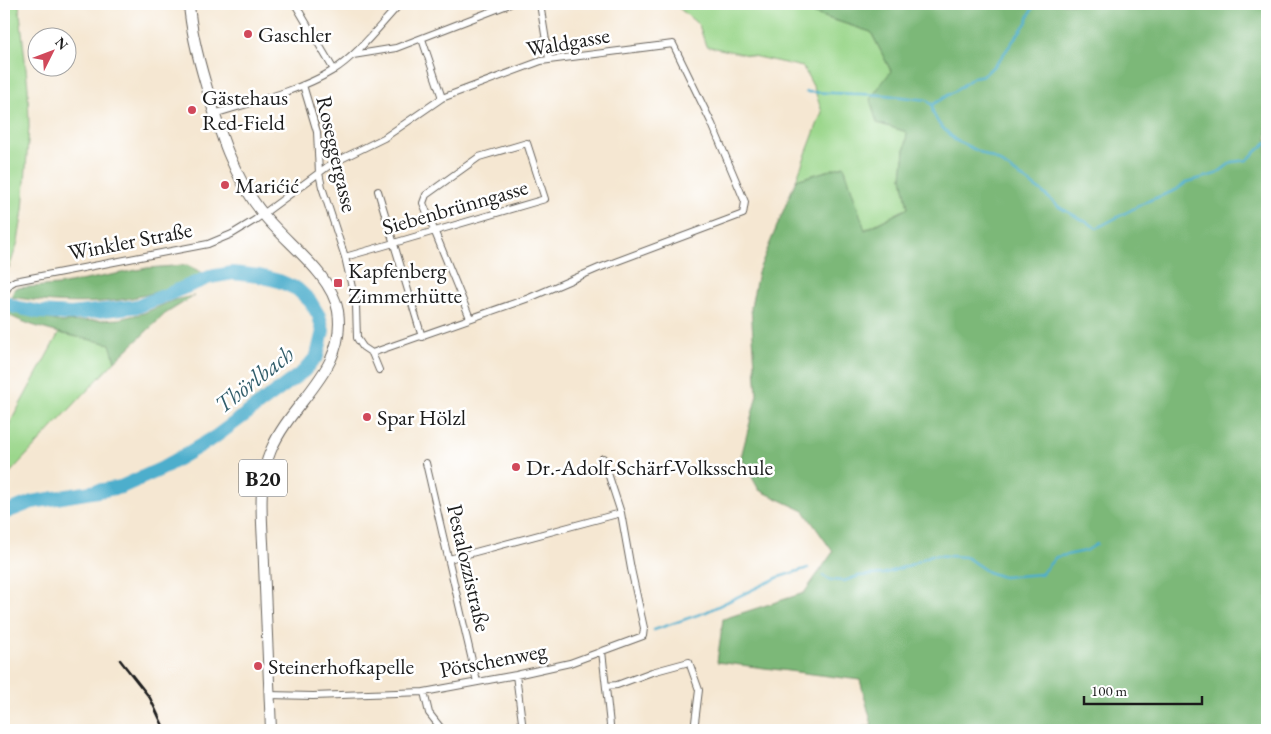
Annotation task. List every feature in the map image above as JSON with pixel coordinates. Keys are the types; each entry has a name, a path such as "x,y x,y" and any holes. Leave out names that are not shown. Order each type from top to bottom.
{"main road":[{"name":"B20","path":"189,4 194,44 214,114 233,164 263,214 321,276 338,308 339,324 334,354 319,380 277,438 268,458 263,481 271,730"}],"street":[{"path":"295,4 334,70"},
{"path":"214,114 303,85 334,70 352,55 400,4"},
{"path":"352,55 396,48 510,4"},
{"path":"540,4 549,59"},
{"path":"422,39 442,98"},
{"name":"Waldgasse","path":"263,214 331,164 384,138 442,98 549,59 673,44 712,124 745,202 743,214 598,268 529,298 470,318"},
{"name":"Roseggergasse","path":"303,85 317,132 319,173 345,257 356,305 357,338 363,347 372,353 379,370"},
{"name":"Siebenbrünngasse","path":"345,257 435,231 545,199 527,143 480,157 426,195 423,203 435,231"},
{"path":"378,191 422,336"},
{"name":"Winkler Straße","path":"5,291 15,281 208,244 232,234 263,214"},
{"path":"372,353 470,318 435,231"},
{"name":"Pötschenweg","path":"269,695 313,696 424,692 516,675 570,662 643,636 644,628 621,513 603,458"},
{"name":"Pestalozzistraße","path":"426,462 477,682"},
{"path":"449,559 621,513"},
{"path":"602,652 609,730"},
{"path":"606,686 617,685 652,672 689,662 698,690 694,730"},
{"path":"516,675 523,730"},
{"path":"424,692 428,713 440,727 440,730"},
{"path":"1265,730 1267,721"}],"green space":[{"path":"4,4 19,4 28,87 29,127 23,210 18,242 9,268 4,258"},
{"path":"674,4 784,4 871,32 891,71 877,123 907,132 902,177 908,208 864,230 844,166 796,180 822,112 814,88 803,67 706,46 699,25"},
{"path":"784,4 1267,4 1267,730 851,730 872,725 860,680 717,662 723,619 804,593 833,552 804,511 759,490 741,457 757,395 751,307 758,272 796,180 844,166 865,230 908,208 902,177 907,132 877,123 870,99 891,71 871,32"},
{"path":"187,265 207,275 161,291 128,299 78,303 11,297 15,288 59,285 147,268"},
{"path":"194,296 165,314 115,361 110,344 44,329 6,314 14,312 62,322 119,319 144,313 174,300"},
{"path":"59,333 111,344 115,361 4,479 4,434"}],"waterway":[{"path":"806,92 885,95 927,100 932,105 974,77 984,75 998,62 1026,23 1034,4"},
{"path":"932,105 933,113 939,124 955,140 997,160 1041,191 1059,207 1097,228 1148,201 1176,190 1187,182 1216,174 1232,162 1247,160 1267,142"},
{"name":"Thörlbach","path":"4,302 15,307 39,312 71,314 139,306 210,277 233,273 259,276 279,281 297,289 310,301 319,316 323,331 317,356 304,371 215,437 161,469 121,487 32,502 4,513"},
{"path":"823,576 831,580 844,581 859,576 883,574 913,564 931,555 966,557 988,572 1003,577 1041,574 1056,557 1086,551 1097,544"},
{"path":"654,630 706,612 779,577 808,568"}],"railway":[{"path":"120,660 150,698 165,730"}],"place":[{"name":"Gaschler","path":"248,34"},
{"name":"Gästehaus Red-Field","path":"192,110"},
{"name":"Marićić","path":"225,185"},
{"name":"Kapfenberg Zimmerhütte","path":"338,283"},
{"name":"Spar Hölzl","path":"367,417"},
{"name":"Dr.-Adolf-Schärf-Volksschule","path":"516,467"},
{"name":"Steinerhofkapelle","path":"258,666"}]}
